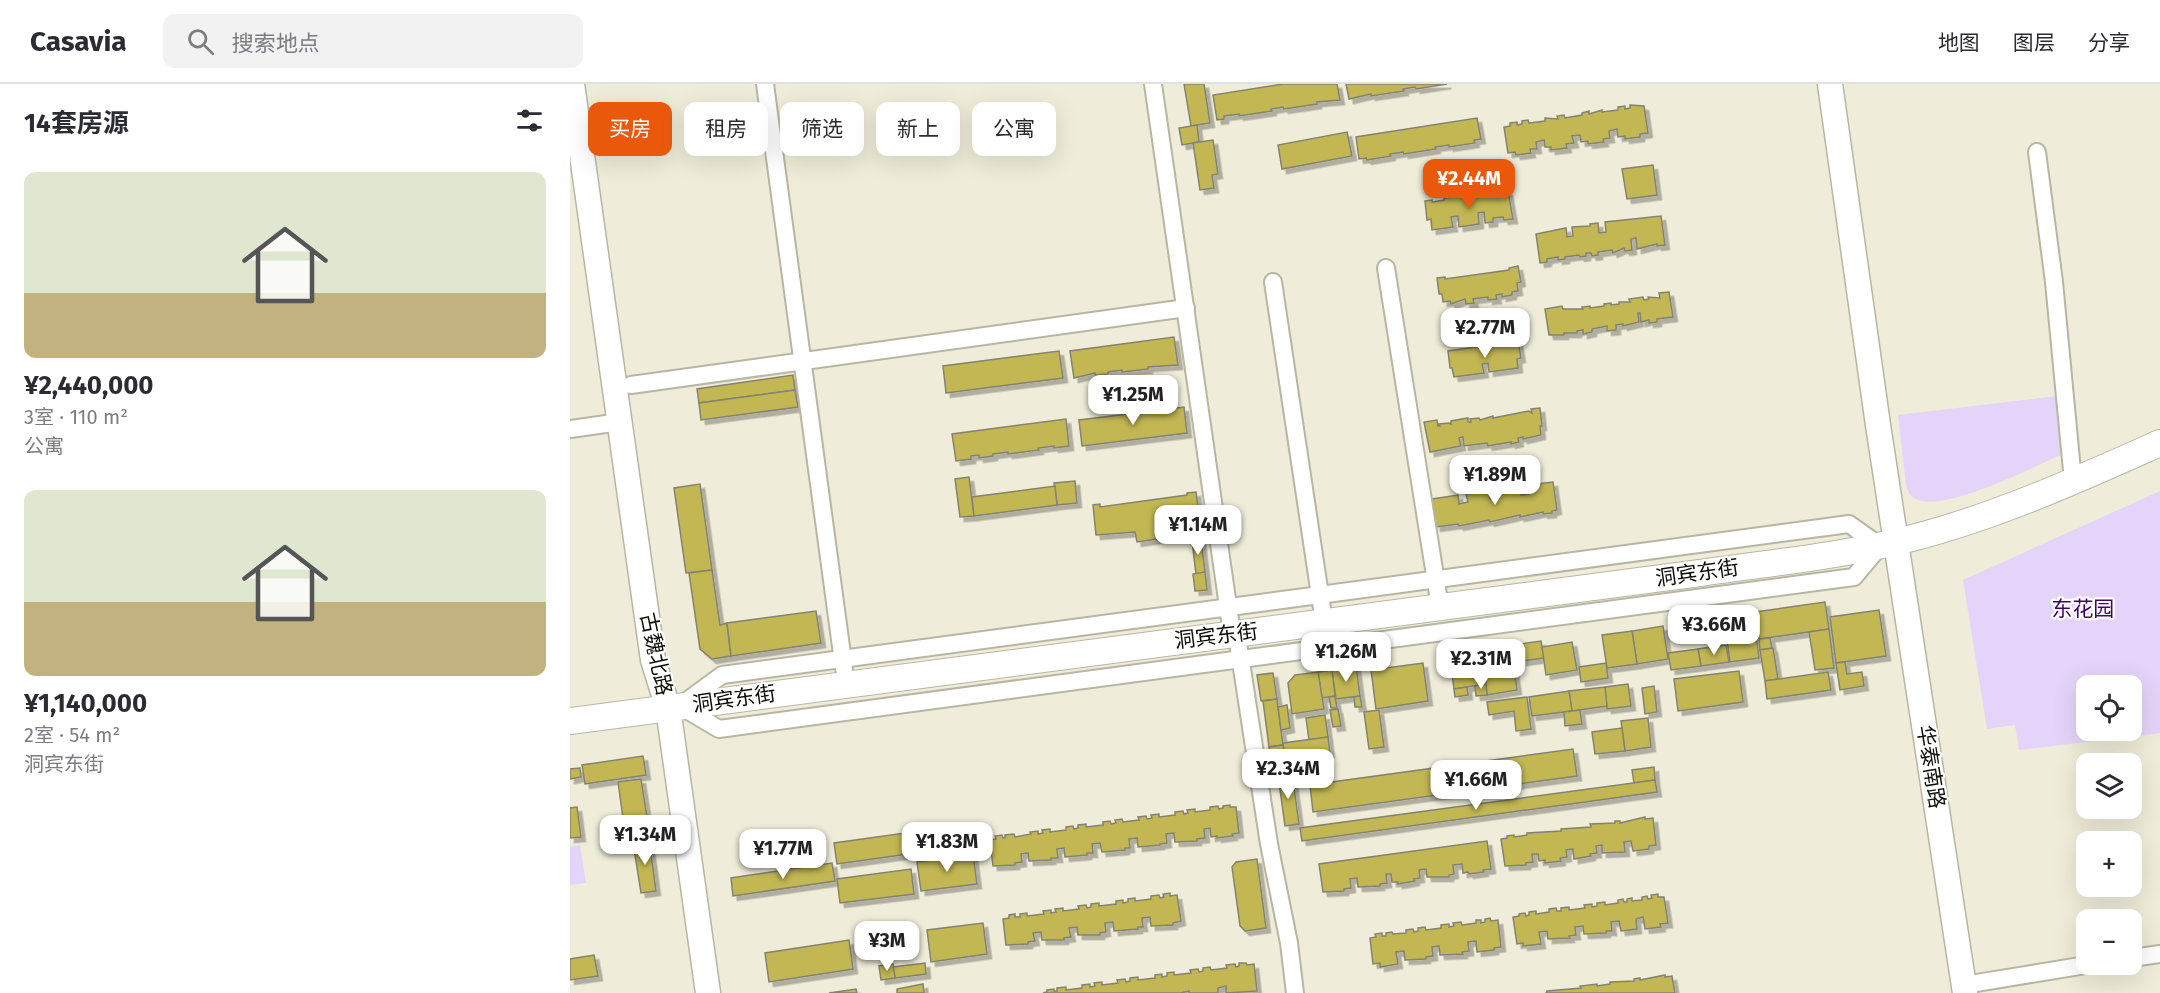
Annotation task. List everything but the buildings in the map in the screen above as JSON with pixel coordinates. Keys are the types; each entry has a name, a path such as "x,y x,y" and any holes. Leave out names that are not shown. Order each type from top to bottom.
{"main road":[{"name":"古魏北路","path":"572,84 653,660 674,707"},
{"name":"古魏北路","path":"589,84 670,658 674,707"},
{"name":"华泰南路","path":"1830,84 1888,544 1964,989"},
{"name":"洞宾东街","path":"570,721 1700,573 1888,544 1988,515 2160,443"},
{"path":"674,707 708,993"}],"street":[{"path":"765,84 846,684"},
{"path":"1153,84 1228,607 1241,659 1269,844 1289,943 1295,993"},
{"path":"2037,152 2054,282 2073,481"},
{"path":"1386,268 1440,607"},
{"path":"1273,282 1324,622"},
{"path":"631,386 1186,308"},
{"path":"570,429 620,422"},
{"path":"1849,524 1888,544 1854,577 719,729 674,707 722,675 843,658 1849,524"},
{"path":"2142,957 2160,954"},
{"path":"1964,989 2076,967"}],"green space":[{"path":"2058,396 2063,454 1989,487 1947,500 1929,502 1916,499 1909,493 1906,485 1898,415"},
{"name":"东花园","path":"2160,491 2160,733 2142,735 2142,675 2076,675 2076,741 2094,741 2019,750 2015,725 1987,729 1963,580"},
{"path":"580,845 586,883 570,885 570,847"}]}
